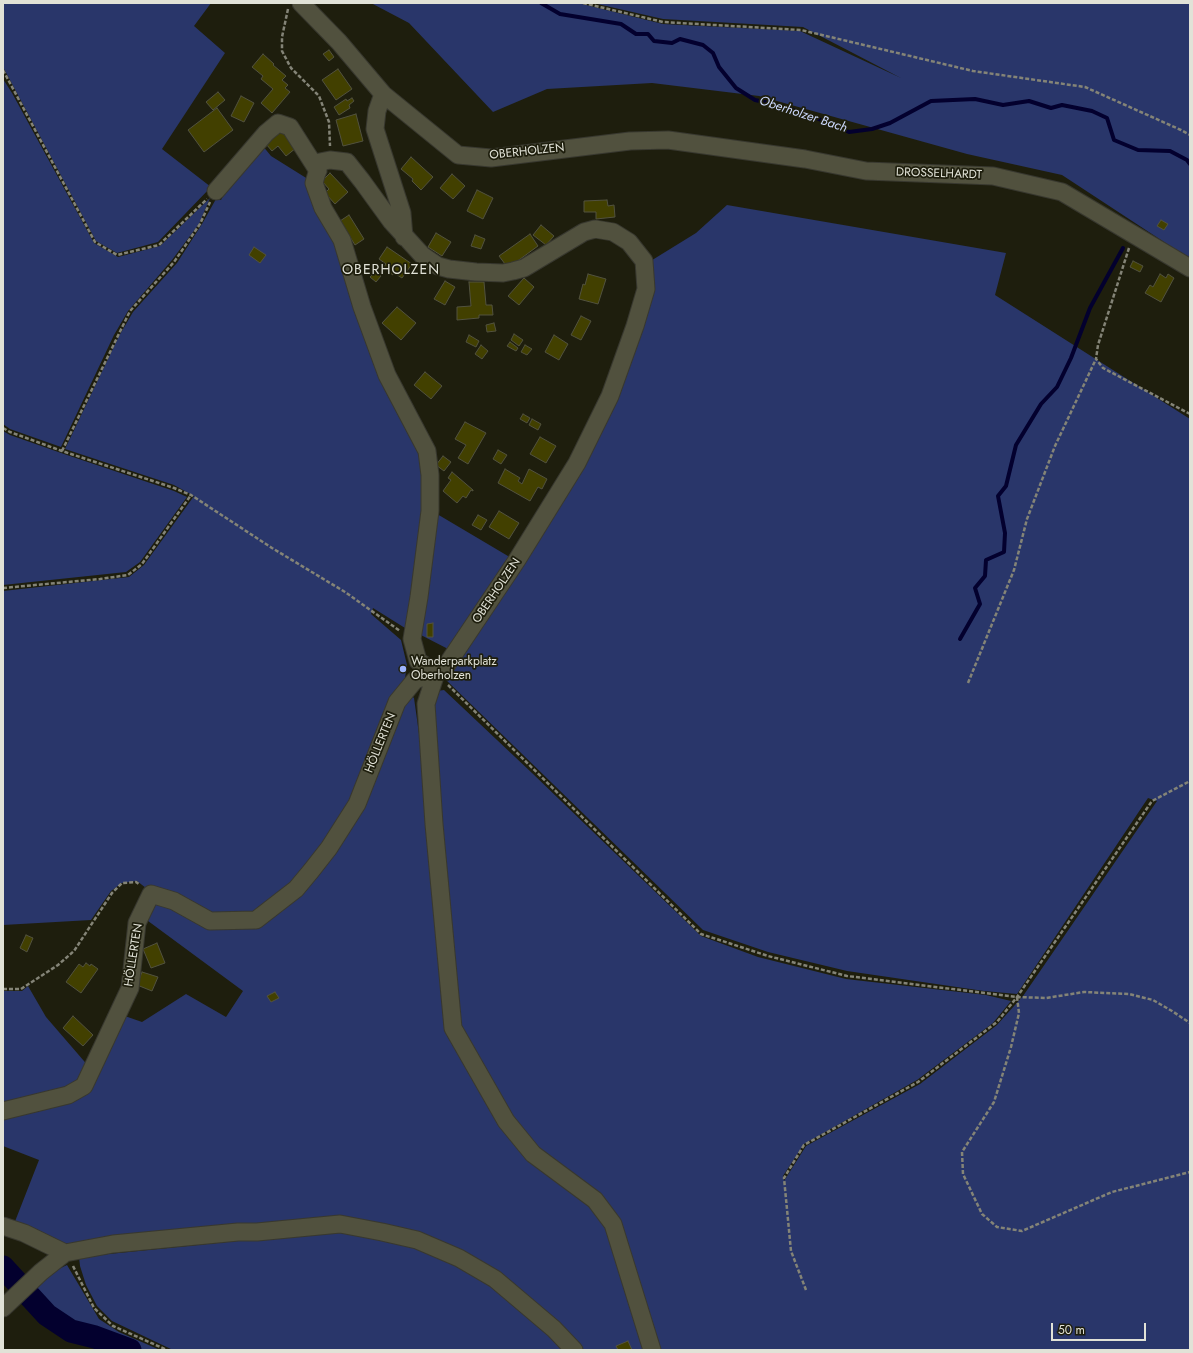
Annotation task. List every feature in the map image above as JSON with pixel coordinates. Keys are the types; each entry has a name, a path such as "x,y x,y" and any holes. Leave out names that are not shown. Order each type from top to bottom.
{"street":[{"name":"OBERHOLZEN","path":"301,3 339,42 383,94 458,155 491,158 630,142 668,140"},
{"path":"383,94 377,111 375,129 402,213 404,237"},
{"path":"216,191 266,133 278,123 290,127 318,171"},
{"name":"DROSSELHARDT","path":"668,140 805,159 866,171 993,176 1062,192 1190,268"},
{"path":"330,160 320,162 314,183 323,208 342,240 362,307 386,375 427,451 430,475 430,511 412,639 418,661 436,673 426,704 434,824 453,1028 506,1121 534,1154 595,1200 613,1224 652,1350"},
{"name":"OBERHOLZEN","path":"330,160 347,162 404,237 422,255 438,266 449,269 476,272 502,273 524,268 584,232 595,229 613,232 629,242 644,261 646,289 635,326 610,396 580,456 517,560 446,666 436,673"},
{"name":"HÖLLERTEN","path":"3,1111 68,1095 84,1086 130,988 137,923 151,894 174,901 210,921 256,920 296,889 329,848 357,804 397,702 415,680 436,673"},
{"path":"8,1303 29,1283 65,1254 113,1244 340,1224 417,1240 460,1258 495,1279 554,1329 574,1350"},
{"path":"3,1226 24,1233 65,1254"}],"path":[{"path":"290,3 282,38 282,51 291,68 319,96 325,109 329,122 330,160"},
{"path":"583,3 663,22 801,30 973,71 1086,87 1190,135"},
{"path":"3,70 95,242 117,255 159,245 216,191"},
{"path":"62,451 130,311 174,262 200,224 216,191"},
{"path":"968,682 1014,570 1027,519 1055,446 1096,359 1098,345 1134,234"},
{"path":"1096,359 1103,368 1190,414"},
{"path":"3,428 62,451 191,495 272,548 345,592 412,639"},
{"path":"3,588 128,575 142,564 191,495"},
{"path":"436,673 701,934 768,956 847,976 1017,997 1046,998 1084,992 1128,994 1152,1000 1190,1023"},
{"path":"806,1290 791,1251 784,1178 804,1145 918,1082 997,1022 1017,997 1152,801 1190,781"},
{"path":"3,989 21,989 58,965 74,951 112,893 122,884 136,882 151,894"},
{"path":"1017,997 1019,1013 1011,1047 994,1102 962,1152 963,1174 982,1214 997,1227 1022,1231 1112,1192 1190,1172"},
{"path":"65,1254 94,1308 112,1326 167,1350"}],"shaded area":[{"path":"3,3 211,3 194,26 225,53 162,149 211,187 158,242 117,253 96,241 3,67"},
{"path":"371,3 578,3 663,24 800,31 901,78 803,27 663,19 593,3 1190,3 1190,259 1062,175 967,154 759,96 652,83 547,89 493,112 409,23"},
{"path":"3,79 94,243 118,257 160,246 210,198 199,224 172,260 128,311 114,335 61,447 10,429 3,424"},
{"path":"262,145 271,156 311,181 420,444 426,487 409,624 405,628 373,608 371,614 401,640 407,665 405,678 393,701 368,770 327,847 255,918 211,920 151,892 137,881 122,883 111,891 91,920 3,925 3,591 129,577 144,565 194,496 174,485 65,449 119,336 133,312 177,263 216,199 221,200 240,166"},
{"path":"727,205 1006,253 995,295 1190,419 1190,1350 655,1350 617,1224 535,1152 456,1024 432,695 437,691 444,690 701,936 758,957 846,979 986,995 1011,1001 993,1023 917,1080 804,1144 783,1176 784,1181 806,1146 920,1084 997,1025 1023,996 1157,801 1148,798 1017,994 984,991 847,971 768,952 703,930 442,676 584,464 649,262 696,233"},
{"path":"3,431 10,435 174,491 187,497 140,562 126,572 3,585"},
{"path":"432,511 513,559 450,650 417,633"},
{"path":"411,695 414,698 423,762 444,998 501,1125 593,1205 610,1227 648,1350 581,1350 516,1290 371,1224 67,1246 14,1224 39,1160 3,1146 3,1114 76,1097 122,1015 142,1022 186,994 226,1017 243,991 144,918 152,906 159,903 257,923 300,890 391,727"},
{"path":"28,986 46,1017 90,1068 82,1085 3,1108 3,991 22,991"},
{"path":"315,1233 354,1233 409,1243 478,1274 565,1350 173,1350 112,1321 97,1306 86,1285 80,1266 79,1257"},
{"path":"67,1265 99,1319 119,1332 160,1350 123,1350 78,1331 27,1304 22,1298 40,1278"}],"building":[{"path":"329,50 334,57 329,61 323,54"},
{"path":"263,54 286,76 282,80 288,85 285,88 290,92 272,113 261,103 273,89 261,79 263,76 252,67"},
{"path":"338,69 352,89 336,100 322,80"},
{"path":"218,92 225,100 213,110 206,102"},
{"path":"241,96 254,103 244,122 231,116"},
{"path":"352,98 354,101 349,105 350,108 339,115 334,107 346,99 347,101"},
{"path":"217,108 233,130 204,152 188,130"},
{"path":"356,114 363,141 343,146 336,120"},
{"path":"282,131 296,148 286,156 278,146 272,151 266,144"},
{"path":"411,157 433,177 421,190 412,181 413,179 401,169"},
{"path":"330,173 348,192 335,204 325,193 329,189 322,181"},
{"path":"452,174 465,186 453,199 440,188"},
{"path":"477,190 493,198 483,219 467,211"},
{"path":"607,200 608,206 614,205 615,217 596,219 596,212 584,212 584,201"},
{"path":"349,215 364,239 355,245 340,221"},
{"path":"1161,220 1168,224 1164,230 1157,226"},
{"path":"541,225 554,236 546,245 533,235"},
{"path":"436,233 451,242 442,256 428,247"},
{"path":"530,234 538,246 508,268 499,256"},
{"path":"475,235 485,239 481,249 471,246"},
{"path":"254,247 266,255 260,263 249,255"},
{"path":"387,247 412,264 402,278 394,273 393,275 383,268 386,264 379,259"},
{"path":"1133,261 1143,266 1140,272 1130,267"},
{"path":"376,271 381,276 376,282 370,277"},
{"path":"588,274 606,279 598,304 579,299 583,284 585,285"},
{"path":"1160,274 1166,278 1168,274 1174,278 1161,302 1145,293 1150,285 1153,287"},
{"path":"524,278 534,287 519,305 508,296"},
{"path":"445,281 455,287 445,305 434,299"},
{"path":"469,282 484,282 486,305 492,305 493,315 479,315 479,318 457,320 457,307 471,306"},
{"path":"397,307 416,323 401,340 382,323"},
{"path":"581,316 591,321 581,340 571,335"},
{"path":"494,323 496,331 487,332 486,325"},
{"path":"514,334 523,340 519,346 511,340"},
{"path":"469,335 479,341 476,347 466,342"},
{"path":"554,335 568,344 559,360 545,352"},
{"path":"510,342 518,348 516,351 507,346"},
{"path":"481,345 488,351 482,359 475,354"},
{"path":"525,345 532,349 527,355 521,352"},
{"path":"425,372 442,386 431,399 414,385"},
{"path":"523,414 530,418 527,423 520,419"},
{"path":"532,419 541,424 538,430 529,425"},
{"path":"465,422 486,433 468,464 458,458 466,445 455,439"},
{"path":"540,437 556,446 546,463 530,454"},
{"path":"498,450 507,455 501,464 493,459"},
{"path":"443,456 451,462 444,471 436,465"},
{"path":"505,469 520,478 518,481 522,484 529,469 547,479 542,489 538,487 530,501 498,483"},
{"path":"452,472 473,490 471,490 466,498 463,496 457,503 443,491 451,480 448,478"},
{"path":"499,511 519,523 509,539 489,527"},
{"path":"478,515 487,520 481,530 472,525"},
{"path":"433,623 433,637 427,637 427,624"},
{"path":"26,935 33,938 27,952 20,948"},
{"path":"157,943 165,963 151,968 143,949"},
{"path":"86,963 90,966 91,964 98,969 81,993 66,982 79,964 83,967"},
{"path":"142,972 158,977 152,991 137,985"},
{"path":"275,992 279,998 271,1002 267,996"},
{"path":"73,1016 93,1035 83,1046 63,1028"},
{"path":"628,1341 632,1350 618,1350 616,1346"}],"waterway":[{"name":"Oberholzer Bach","path":"541,3 560,14 621,24 636,34 648,34 654,41 672,43 680,39 703,45 713,53 719,67 736,88 755,100 779,105 814,117 849,132 872,129 890,123 931,101 975,99 1003,105 1029,101 1051,108 1062,105 1092,111 1107,118 1114,140 1138,150 1170,151 1187,160 1190,164"},
{"path":"960,639 980,604 975,588 985,576 986,560 1004,552 1005,533 998,496 1006,486 1016,445 1041,404 1057,387 1071,358 1090,308 1123,248"},
{"path":"3,1267 47,1315 71,1331 95,1337 130,1350"}],"place":[{"name":"Wanderparkplatz Oberholzen","path":"403,669"}],"district":[{"name":"OBERHOLZEN","path":"391,271"}]}
